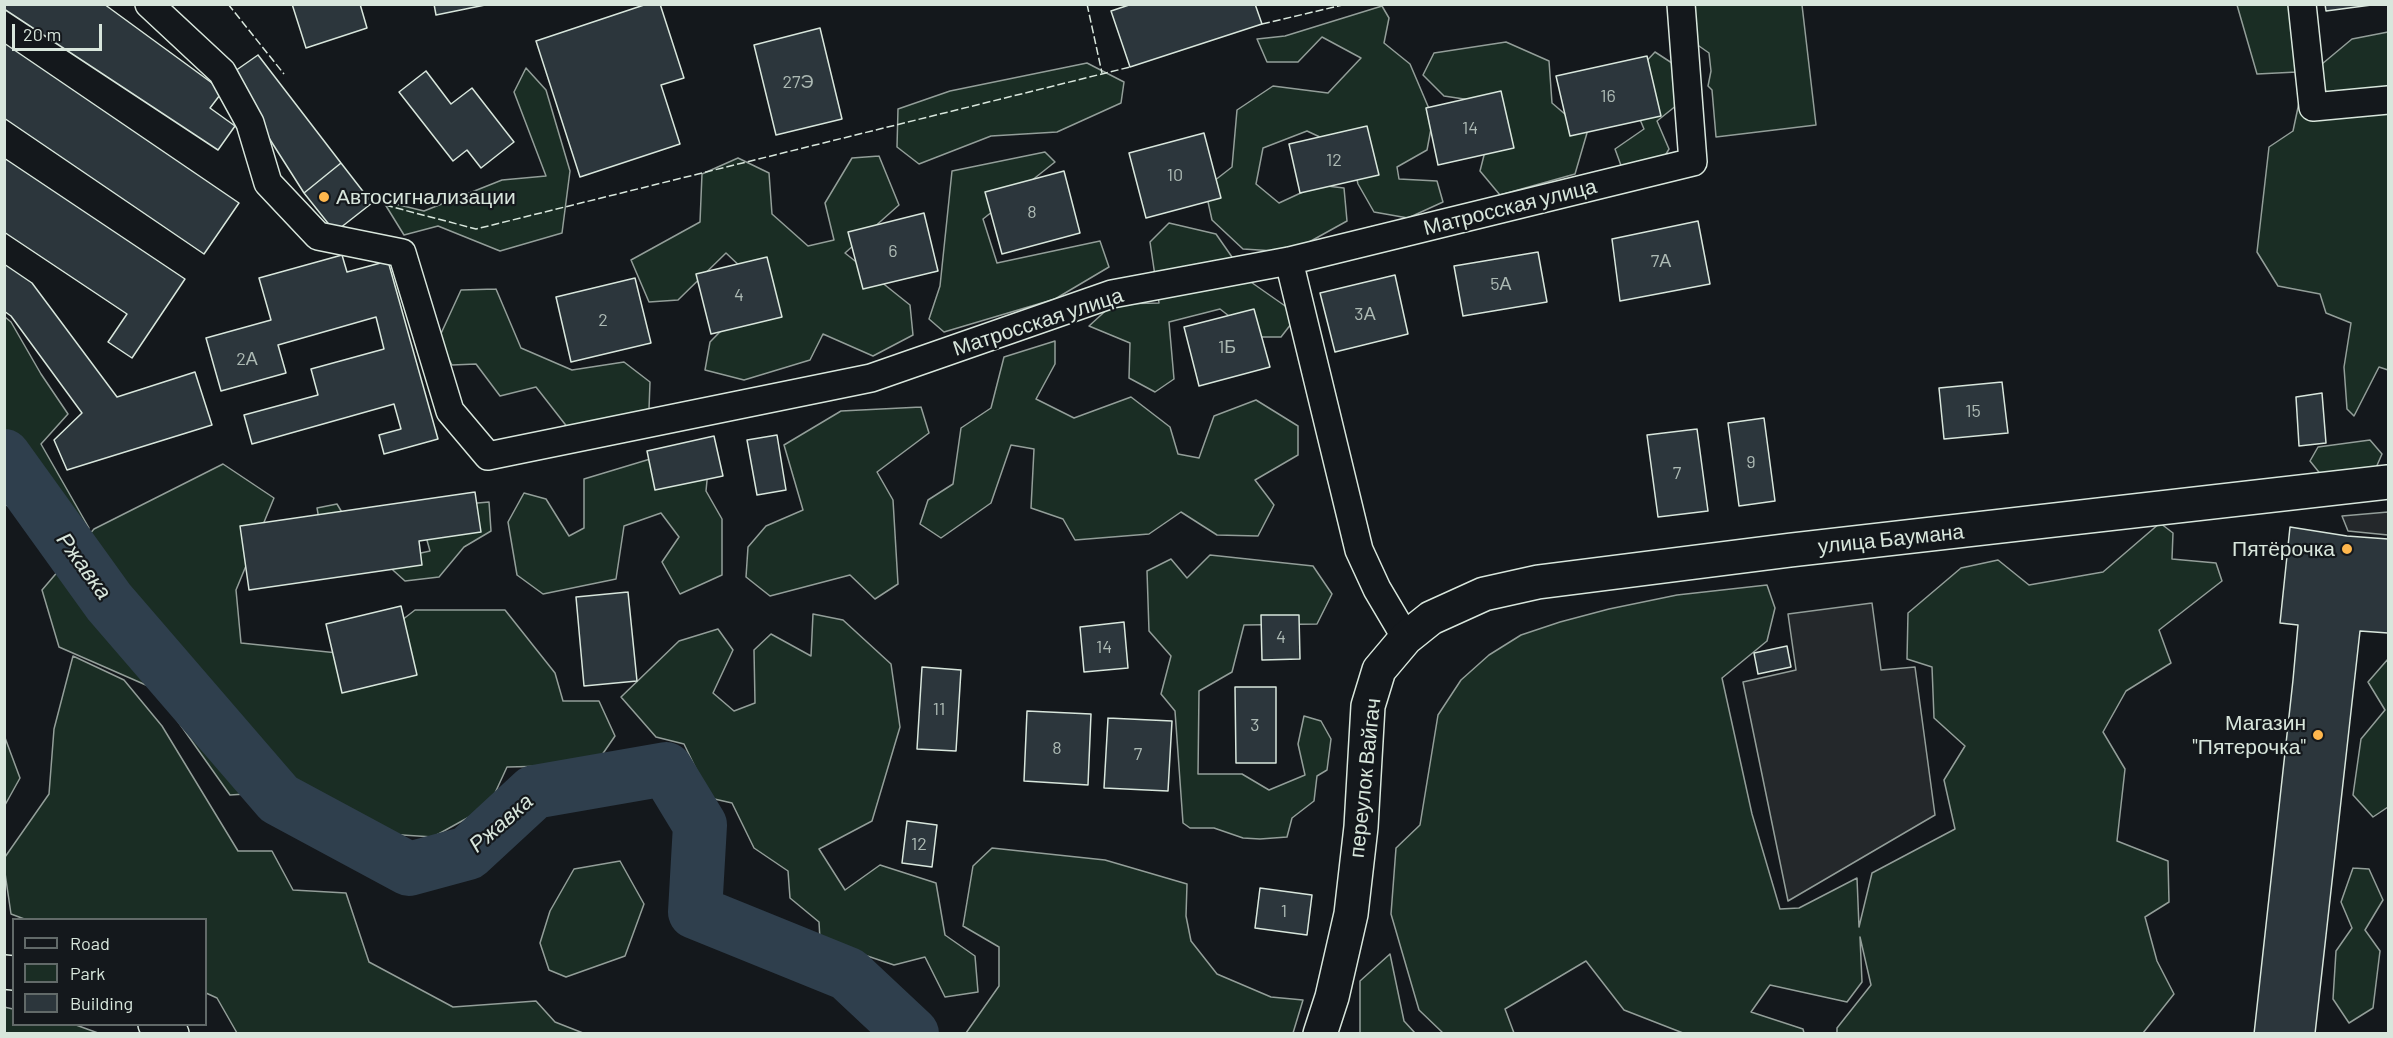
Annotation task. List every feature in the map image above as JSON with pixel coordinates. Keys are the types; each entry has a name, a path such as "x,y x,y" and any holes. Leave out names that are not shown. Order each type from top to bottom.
{"street":[{"name":"Матросская улица","path":"149,4 222,72 250,123 268,183 318,236 402,254 450,411 488,456 871,378 1112,294 1289,261 1693,162 1681,4"},
{"path":"2302,4 2313,107 2388,100"},
{"path":"1289,261 1359,550 1377,589 1406,638"},
{"name":"улица Баумана","path":"1406,638 1431,618 1456,604 1484,594 1538,582 1791,550 2388,482"},
{"name":"переулок Вайгач","path":"1320,1034 1332,997 1351,914 1360,827 1368,706 1379,670 1406,638"},
{"path":"158,1026 172,1034"}],"green space":[{"path":"1687,5 1802,5 1816,125 1716,137 1712,90 1708,86 1711,71 1709,53 1689,39"},
{"path":"2237,5 2290,5 2297,72 2257,74"},
{"path":"1382,6 1389,18 1384,43 1410,64 1433,118 1427,150 1397,167 1399,179 1437,181 1443,202 1408,218 1374,212 1358,184 1350,151 1307,131 1263,148 1256,184 1279,203 1318,185 1344,188 1347,221 1291,252 1243,249 1212,220 1205,188 1232,167 1237,110 1273,86 1328,93 1361,58 1322,37 1298,62 1267,62 1257,39 1285,36"},
{"path":"2388,32 2388,370 2379,367 2354,416 2347,409 2344,367 2351,323 2326,313 2320,294 2278,286 2257,252 2269,147 2293,131 2304,79 2352,39"},
{"path":"1506,42 1549,61 1552,103 1587,133 1575,174 1500,195 1480,171 1497,104 1444,96 1423,75 1434,53"},
{"path":"1655,52 1675,65 1682,101 1657,121 1669,149 1659,166 1623,171 1615,149 1644,129 1625,84"},
{"path":"1087,63 1124,82 1121,103 1057,132 991,136 919,164 897,147 898,109 950,91"},
{"path":"526,68 546,90 570,171 562,233 500,251 438,226 404,235 383,201 424,211 502,180 546,176 514,92"},
{"path":"1045,152 1055,162 983,219 997,263 1100,241 1109,267 1055,299 944,332 929,319 940,286 952,171"},
{"path":"879,156 899,205 845,253 910,305 913,335 873,356 823,334 810,360 744,380 705,370 710,342 763,288 726,253 678,300 649,302 631,260 700,222 702,174 738,158 769,173 772,214 808,246 834,240 825,203 852,158"},
{"path":"1169,223 1216,234 1248,280 1298,315 1281,337 1256,337 1220,309 1169,322 1174,379 1155,392 1129,378 1130,343 1089,326 1113,304 1159,303 1150,242"},
{"path":"496,289 521,348 572,370 624,362 650,382 649,409 568,428 536,387 500,396 476,364 452,365 438,340 461,290"},
{"path":"5,317 11,322 41,374 68,414 41,444 89,528 63,556 43,548 28,508 13,509 5,504"},
{"path":"1055,341 1055,364 1036,399 1074,418 1131,397 1170,427 1178,454 1199,458 1214,416 1256,400 1298,426 1298,455 1255,480 1274,505 1258,536 1217,535 1181,512 1149,534 1075,540 1063,519 1031,508 1034,449 1011,445 991,503 941,538 920,524 928,500 953,484 961,428 991,408 1004,357"},
{"path":"921,407 929,433 877,472 893,500 898,584 875,599 850,575 770,596 746,577 748,547 766,526 803,510 784,445 841,411"},
{"path":"2370,440 2382,454 2375,470 2322,476 2310,461 2318,447"},
{"path":"680,450 709,460 706,491 722,519 722,575 680,594 662,562 679,537 661,513 624,526 616,579 543,594 517,575 508,522 524,493 546,499 569,536 584,528 584,479"},
{"path":"223,464 274,498 236,590 241,643 357,655 415,610 505,610 555,673 563,701 599,701 615,736 595,765 507,767 489,806 433,837 372,833 352,817 301,824 261,793 230,795 155,689 59,647 42,590 94,529"},
{"path":"489,502 491,531 464,547 439,577 405,581 384,562 324,547 317,508 337,504 356,536 407,556 430,551 421,519 466,504"},
{"path":"2160,523 2173,533 2172,559 2216,563 2222,581 2159,630 2171,663 2126,691 2103,732 2125,769 2117,841 2168,861 2169,902 2145,917 2157,961 2174,994 2143,1033 1837,1033 1837,1028 1871,985 1860,937 1862,982 1847,1002 1770,985 1751,1012 1803,1029 1804,1033 1683,1033 1624,1010 1586,961 1505,1009 1514,1033 1443,1033 1419,1010 1391,914 1396,848 1420,825 1438,715 1461,680 1489,655 1521,635 1609,609 1677,595 1767,585 1775,608 1767,641 1722,678 1752,814 1780,909 1799,908 1857,878 1859,927 1872,873 1955,829 1944,780 1965,746 1934,718 1932,667 1907,659 1908,613 1961,568 1998,560 2029,585 2103,572"},
{"path":"1210,555 1313,566 1332,594 1317,624 1244,625 1232,672 1199,691 1198,774 1242,774 1269,790 1305,775 1298,744 1304,716 1321,721 1331,739 1327,770 1317,776 1314,801 1292,818 1287,837 1243,838 1214,828 1190,828 1183,823 1175,711 1161,694 1171,656 1149,631 1147,571 1171,559 1187,578"},
{"path":"813,614 843,620 891,664 900,727 872,821 819,849 845,890 880,865 936,883 945,935 975,956 978,992 945,997 925,957 894,965 820,940 819,922 790,898 788,871 754,848 732,803 710,798 684,744 656,737 621,697 679,641 718,629 733,650 713,693 734,711 755,703 754,650 771,634 811,656"},
{"path":"73,656 124,680 162,726 238,851 272,851 293,890 346,893 369,962 453,1007 536,1001 555,1022 583,1033 237,1033 217,998 207,993 207,918 22,918 11,914 5,857 49,794 54,729"},
{"path":"2388,659 2388,807 2373,817 2353,795 2361,739 2385,710 2368,682"},
{"path":"4,735 20,778 5,805 4,805"},
{"path":"992,848 1105,860 1187,884 1186,916 1191,941 1217,974 1271,997 1303,1000 1293,1033 966,1033 999,986 999,947 963,926 973,866"},
{"path":"620,861 644,904 625,956 566,977 549,970 540,943 550,911 574,869"},
{"path":"2353,868 2369,869 2383,900 2365,930 2380,951 2373,1008 2349,1023 2333,999 2336,951 2352,928 2341,902"},
{"path":"1390,954 1404,1021 1415,1033 1360,1033 1360,981"},
{"path":"4,1007 12,1009 12,1026 79,1026 98,1033 5,1033"}],"shaded area":[{"path":"2388,512 2388,535 2348,531 2342,516"},
{"path":"1872,603 1881,670 1915,667 1935,815 1788,901 1743,682 1796,670 1788,614"}],"building":[{"path":"4,4 104,4 223,91 210,108 235,126 218,150 4,9"},
{"path":"292,4 360,4 367,28 306,48"},
{"path":"434,4 490,4 436,15"},
{"path":"647,4 660,4 684,78 661,85 680,144 580,177 536,41"},
{"path":"1132,4 1255,4 1262,24 1130,67 1111,11"},
{"path":"2325,4 2379,4 2326,11"},
{"path":"820,28 842,119 776,135 754,45"},
{"path":"4,43 239,203 204,254 4,118"},
{"path":"258,55 341,163 304,193 255,116 235,71"},
{"path":"1647,56 1661,116 1570,136 1556,76"},
{"path":"426,71 451,104 472,88 514,142 481,168 467,150 453,161 399,92"},
{"path":"1501,91 1514,148 1438,165 1426,108"},
{"path":"1367,126 1379,175 1300,193 1289,144"},
{"path":"1204,133 1221,198 1146,218 1129,153"},
{"path":"4,158 185,279 132,358 108,342 127,314 4,232"},
{"path":"341,163 372,203 335,232 304,193"},
{"path":"1064,171 1080,233 1002,254 985,192"},
{"path":"924,213 938,271 863,289 848,232"},
{"path":"1698,221 1710,284 1620,301 1612,239"},
{"path":"1538,252 1547,302 1463,316 1454,266"},
{"path":"342,255 347,272 388,261 438,439 384,454 379,435 401,429 394,404 252,444 244,415 318,395 311,369 384,349 376,317 278,345 286,373 221,391 206,338 271,320 259,278"},
{"path":"767,257 782,317 711,334 696,274"},
{"path":"4,264 32,283 117,397 195,372 212,425 67,470 54,440 82,413 11,316 4,311"},
{"path":"1395,275 1408,334 1335,352 1320,293"},
{"path":"635,278 651,343 571,362 556,297"},
{"path":"1254,309 1270,367 1199,386 1184,327"},
{"path":"2002,382 2008,433 1944,439 1939,388"},
{"path":"2322,393 2326,443 2299,446 2296,397"},
{"path":"1764,418 1775,501 1739,506 1728,423"},
{"path":"1697,429 1708,511 1658,517 1647,435"},
{"path":"777,435 786,490 757,495 747,440"},
{"path":"714,436 723,476 655,490 647,451"},
{"path":"475,492 481,532 419,541 422,565 249,590 240,526"},
{"name":"Магазин \"Пятерочка\"","path":"2290,527 2347,536 2388,539 2388,633 2360,631 2315,1034 2254,1034 2298,625 2280,623"},
{"path":"628,592 637,681 584,686 576,597"},
{"path":"401,606 417,675 342,693 326,624"},
{"path":"1261,615 1299,615 1300,659 1262,660"},
{"path":"1124,622 1128,668 1084,672 1080,627"},
{"path":"1787,646 1791,667 1758,674 1754,653"},
{"path":"922,667 961,670 956,751 917,749"},
{"path":"1235,687 1276,687 1276,763 1236,763"},
{"path":"1027,711 1091,714 1088,785 1024,781"},
{"path":"1108,718 1172,721 1168,791 1104,788"},
{"path":"907,821 937,825 932,867 902,863"},
{"path":"1260,888 1312,895 1307,935 1255,928"}],"waterway":[{"name":"Ржавка","path":"4,456 109,602 279,799 409,869 468,853 534,792 666,769 700,825 695,912 848,974 912,1034"}],"fence":[{"path":"228,4 284,74"},
{"path":"1087,4 1102,73"},
{"path":"1262,24 1347,4"},
{"path":"385,205 476,229 1130,67"}],"place":[{"name":"Автосигнализации","path":"324,197"},
{"name":"Пятёрочка","path":"2347,549"},
{"name":"Магазин \"Пятерочка\"","path":"2318,735"}]}
